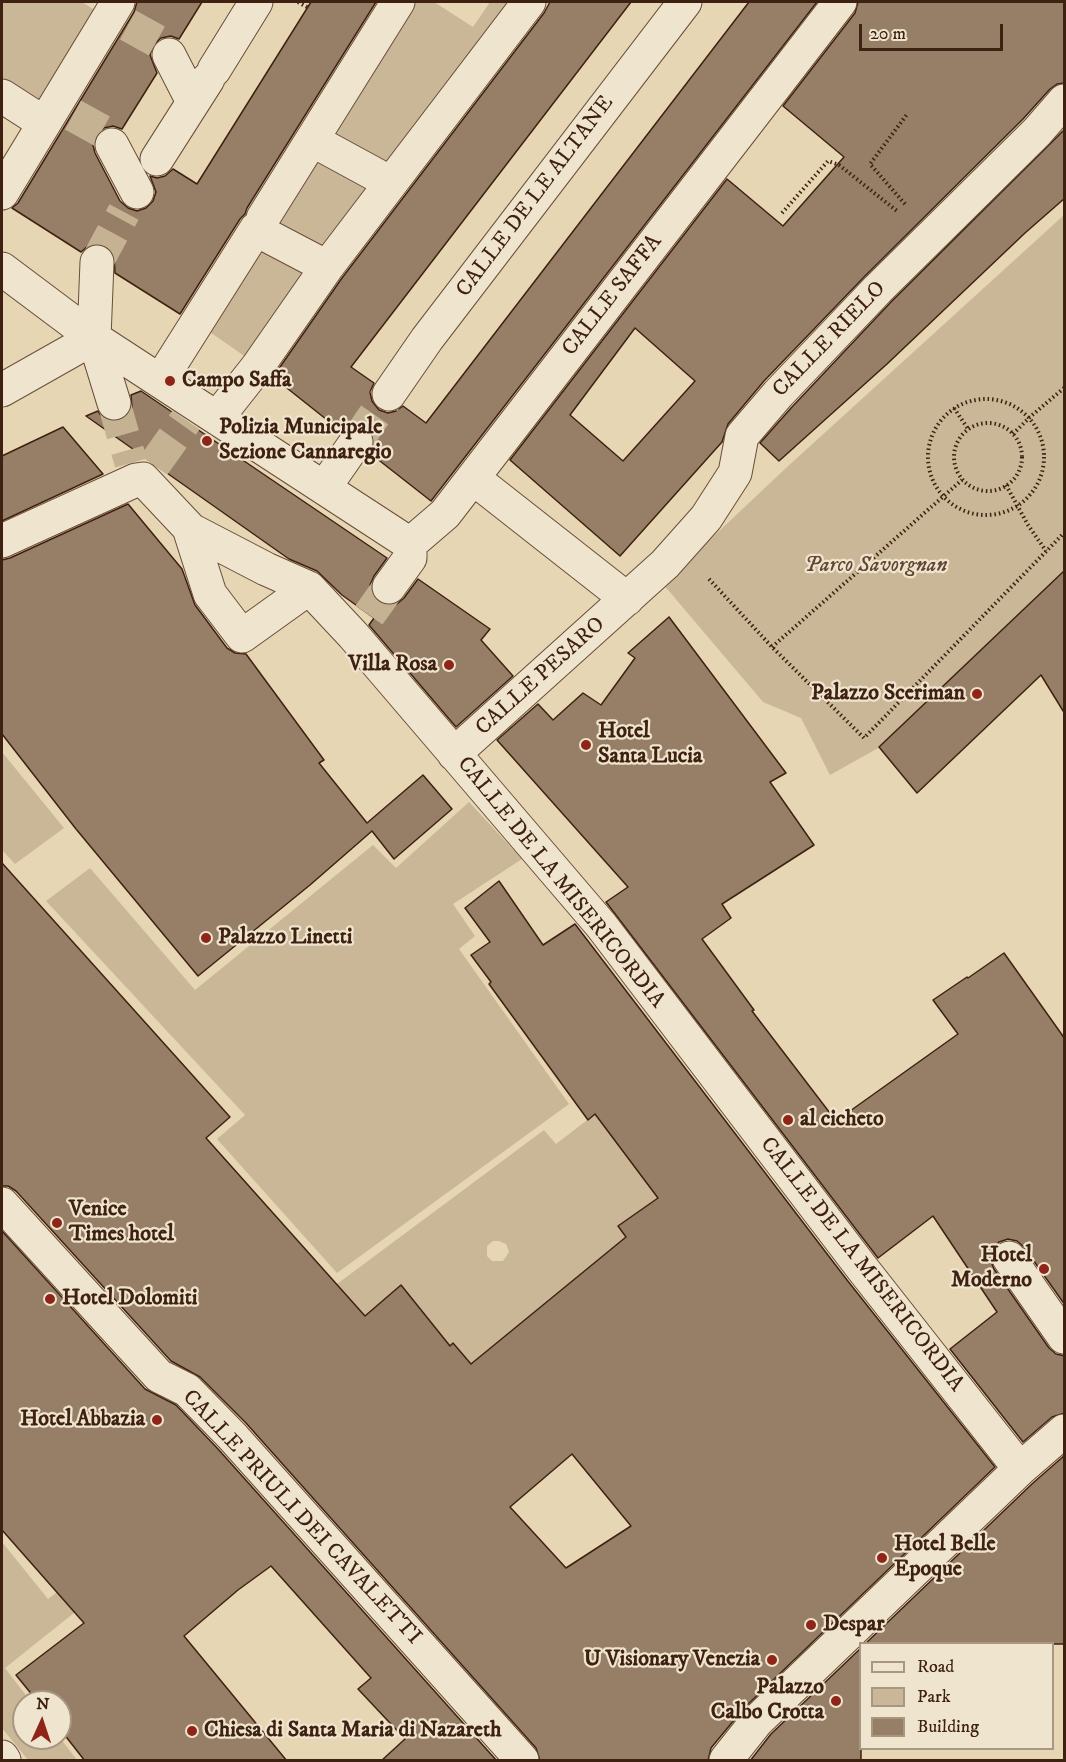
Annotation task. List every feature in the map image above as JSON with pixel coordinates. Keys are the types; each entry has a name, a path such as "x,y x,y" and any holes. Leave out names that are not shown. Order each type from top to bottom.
{"street":[{"path":"160,381 262,227 312,140 398,2"},
{"path":"200,414 258,366 327,267 529,2"},
{"name":"CALLE DE LE ALTANE","path":"388,394 427,339 685,2"},
{"name":"CALLE SAFFA","path":"410,544 445,514 840,2"},
{"path":"112,145 143,183 205,84 250,5"},
{"path":"2,194 55,112 111,9"},
{"path":"169,55 205,84"},
{"path":"2,96 55,112"},
{"name":"CALLE RIELO","path":"627,599 665,564 706,518 735,473 742,436 785,386 1065,101"},
{"path":"312,140 391,183"},
{"path":"262,227 327,267"},
{"path":"97,262 94,338 114,403"},
{"path":"2,269 94,338 160,381 200,414 324,488 410,544 410,558 389,587"},
{"path":"2,390 94,338"},
{"path":"324,488 356,442"},
{"name":"CALLE DE LA MISERICORDIA","path":"2,541 141,472 189,528 266,569 309,588 361,625 454,754 601,925 862,1268 1020,1469"},
{"path":"473,478 627,599"},
{"path":"189,528 210,594 242,636 309,588"},
{"name":"CALLE PESARO","path":"454,754 627,599"},
{"name":"CALLE PRIULI DEI CAVALETTI","path":"2,1204 159,1376 187,1390 232,1436 522,1761"},
{"path":"1009,1258 1065,1338"},
{"path":"726,1761 757,1720 1020,1469 1065,1431"}],"path":[{"path":"298,2 307,7"},
{"path":"908,113 870,164 931,238"},
{"path":"782,213 828,160 839,165 887,201 931,238"},
{"path":"1013,434 1065,388"},
{"path":"989,398 1007,402 1030,417 1043,441 1044,468 1037,486 1026,500 1001,513 984,515 965,511 944,496 933,481 930,472 929,445 936,427 954,408 972,400 989,398"},
{"path":"954,408 969,429"},
{"path":"989,423 1000,425 1013,434 1019,442 1022,458 1017,474 1006,485 991,491 981,490 971,487 962,480 955,466 954,455 958,440 969,429 989,423"},
{"path":"772,647 962,480"},
{"path":"1006,485 1028,525 1046,551"},
{"path":"705,574 772,647 864,738 1065,532"}],"green space":[{"path":"2,2 82,2 96,11 38,112 2,88"},
{"path":"413,2 434,2 473,27 490,2 522,2 392,175 328,140"},
{"path":"317,153 379,185 326,256 270,227"},
{"name":"Parco Savorgnan","path":"1064,215 1064,570 880,747 830,775 801,718 763,702 663,584 786,468"},
{"path":"264,242 316,273 250,360 207,330"},
{"path":"2,752 64,828 15,864 2,850"},
{"path":"469,802 522,859 453,904 475,936 459,949 569,1104 337,1273 217,1139 245,1115 46,901 90,868 195,990 373,845 396,868"},
{"path":"595,1114 659,1199 635,1248 515,1418 454,1343 408,1383 338,1303 347,1295 337,1284 544,1130 556,1144","holes":["493,1241 506,1244 509,1252 503,1261 492,1261 487,1256 487,1246"]},
{"path":"2,1542 48,1599 110,1552 124,1573 5,1668 22,1690 12,1690 12,1740 2,1728"},
{"path":"20,1750 69,1750 77,1760 28,1760"}],"building":[{"path":"137,2 202,2 179,39 171,36 161,38 153,45 150,55 157,73 122,129 113,126 104,128 96,136 93,145 120,201 128,208 137,211 146,208 153,201 156,192 150,176 157,178 165,176 173,169 197,184 311,2 376,2 245,214 180,314 115,273 114,254 106,246 98,243 89,245 81,252 12,208 18,203 134,12"},
{"path":"550,2 631,2 351,367 374,383 370,392 372,401 379,410 388,413 403,406 426,423 749,2 817,2 431,501 371,454 375,443 367,427 357,423 341,431 273,377 342,278 544,13"},
{"path":"858,2 1065,2 1065,83 1057,84 1050,89 764,381 728,424 722,442 620,556 510,460 727,179 783,226 844,157 783,106 855,13","holes":["635,328 695,381 623,461 570,415"]},
{"path":"1065,129 1065,198 779,461 760,443 891,302"},
{"path":"141,391 387,558 370,585 372,594 378,602 388,606 397,604 418,579 490,629 481,640 513,676 456,727 369,625 374,618 342,595 317,571 289,559 86,416 98,411 109,421 120,421 132,408 131,395"},
{"path":"63,427 103,474 2,521 2,456"},
{"path":"128,504 182,569 195,605 227,648 235,653 246,654 324,760 319,763 367,823 423,775 452,809 394,859 372,831 198,976 76,829 2,734 2,560"},
{"name":"Palazzo Sceriman","path":"1065,570 1065,714 1041,675 917,793 879,747"},
{"path":"669,617 786,773 770,782 814,845 722,904 731,918 702,939 754,1010 752,1011 836,1121 958,1034 933,1000 1004,953 1065,1039 1065,1305 1024,1247 1017,1241 1008,1239 999,1242 992,1250 990,1259 994,1269 1049,1348 1056,1354 1065,1356 1065,1413 1052,1417 1023,1442 950,1349 997,1312 933,1216 878,1258 606,902 628,887 497,740 538,704 553,720 583,693 601,705 635,658 628,653"},
{"path":"2,863 230,1117 206,1138 365,1316 401,1285 450,1346 453,1343 471,1364 626,1237 618,1226 658,1198 595,1114 588,1120 489,984 491,982 471,955 490,942 465,908 499,881 543,945 575,924 847,1280 995,1467 744,1708 711,1748 708,1761 540,1761 536,1748 246,1423 200,1377 171,1361 16,1191 8,1186 2,1186","holes":["572,1454 631,1526 566,1568 510,1507"]},
{"path":"2,1231 145,1389 176,1405 218,1449 497,1761 381,1761 405,1739 358,1689 371,1678 271,1566 238,1590 184,1636 287,1761 85,1761 72,1744 72,1690 28,1690 16,1675 84,1623 2,1530"},
{"path":"1065,1455 1065,1644 1054,1644 1054,1642 867,1642"},
{"name":"Palazzo Calbo Crotta","path":"859,1650 859,1750 861,1750 861,1761 750,1761 771,1734"}],"tunnel":[{"path":"128,25 166,46"},
{"path":"73,115 109,135"},
{"path":"97,262 124,212"},
{"path":"356,442 389,394"},
{"path":"114,403 131,463"},
{"path":"154,465 186,420"},
{"path":"369,615 389,587"}],"place":[{"name":"Campo Saffa","path":"170,381"},
{"name":"Polizia Municipale Sezione Cannaregio","path":"207,441"},
{"name":"Villa Rosa","path":"449,665"},
{"name":"Palazzo Sceriman","path":"977,694"},
{"name":"Hotel Santa Lucia","path":"586,745"},
{"name":"Palazzo Linetti","path":"206,938"},
{"name":"al cicheto","path":"788,1120"},
{"name":"Venice Times hotel","path":"57,1223"},
{"name":"Hotel Moderno","path":"1044,1269"},
{"name":"Hotel Dolomiti","path":"50,1299"},
{"name":"Hotel Abbazia","path":"157,1420"},
{"name":"Hotel Belle Epoque","path":"882,1558"},
{"name":"Despar","path":"811,1625"},
{"name":"U Visionary Venezia","path":"772,1660"},
{"name":"Palazzo Calbo Crotta","path":"836,1701"},
{"name":"Chiesa di Santa Maria di Nazareth","path":"192,1731"}]}
